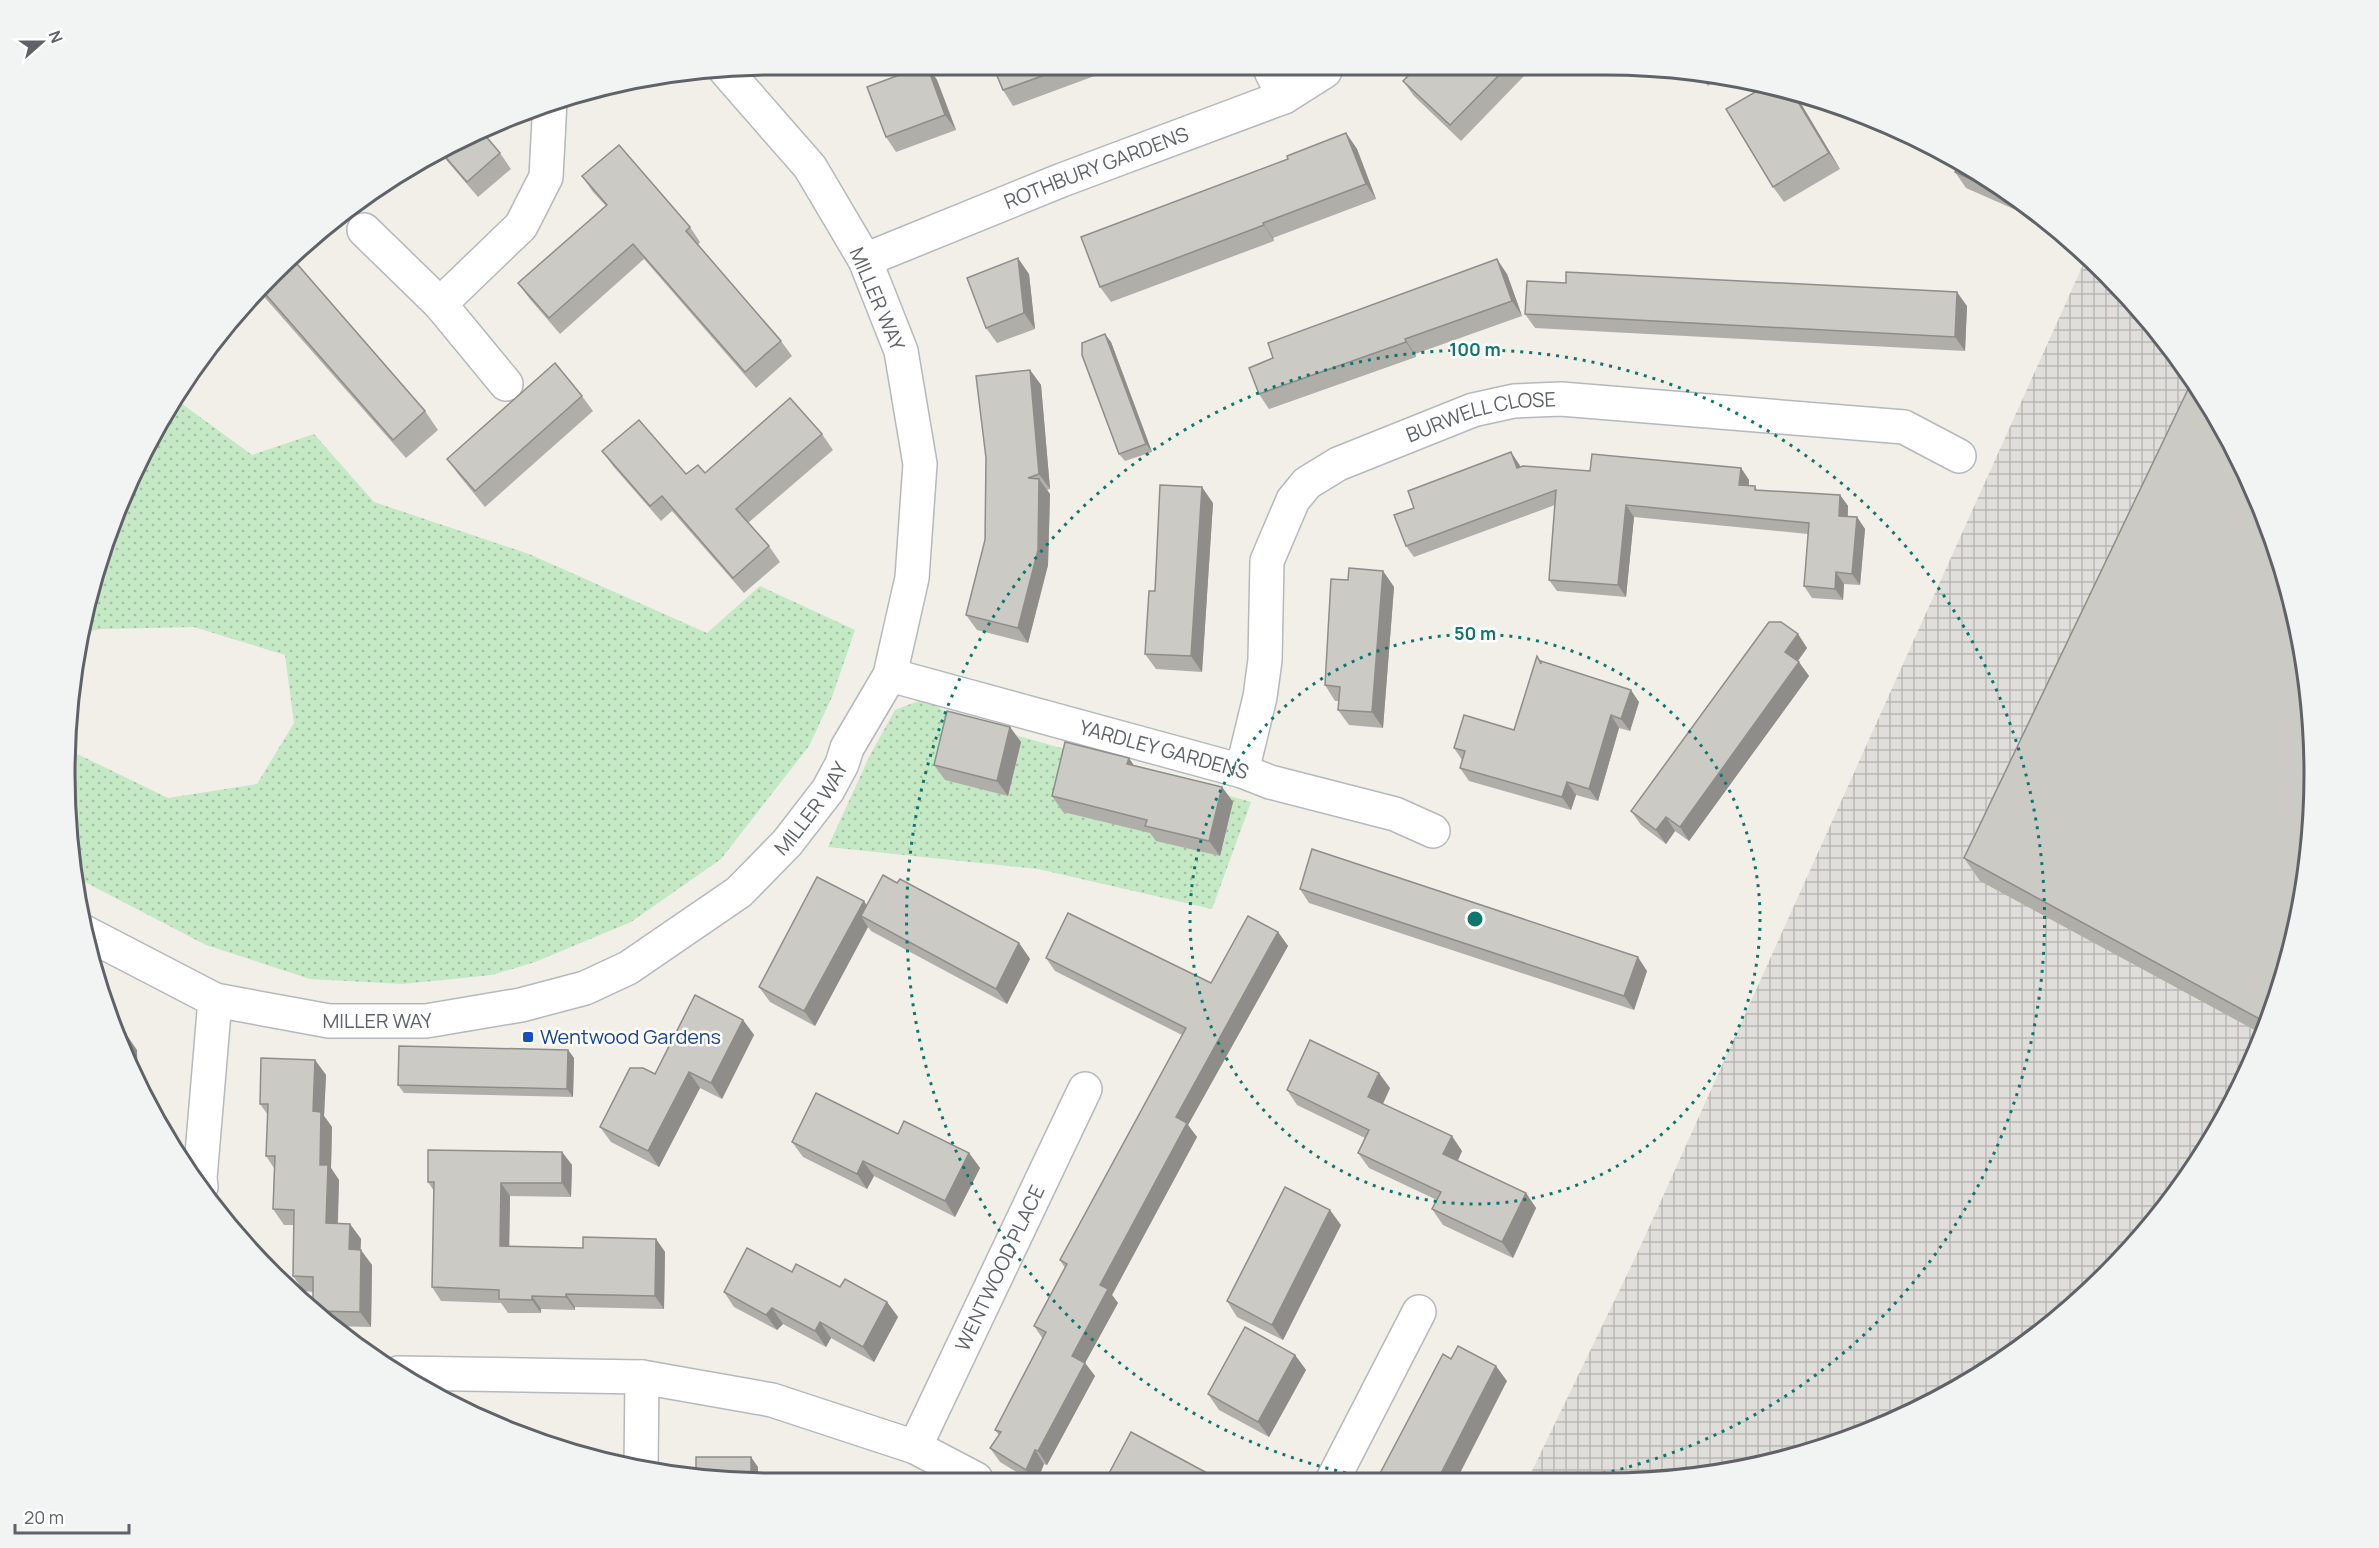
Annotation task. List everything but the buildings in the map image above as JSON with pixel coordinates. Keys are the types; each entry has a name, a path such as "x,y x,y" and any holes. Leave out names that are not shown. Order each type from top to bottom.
{"street":[{"name":"ROTHBURY GARDENS","path":"865,260 1062,180 1277,84 1310,75"},
{"name":"MILLER WAY","path":"95,938 215,1000 329,1021 426,1021 521,1005 585,988 628,968 739,892 787,843 828,789 842,764 847,748 890,675 912,578 920,464 901,351 865,260 810,167 730,76"},
{"path":"440,304 521,226 546,177 549,112"},
{"path":"364,230 440,304 506,384"},
{"name":"BURWELL CLOSE","path":"1242,771 1260,697 1265,660 1268,561 1293,500 1307,483 1338,464 1473,410 1514,401 1561,399 1904,427 1959,456"},
{"name":"YARDLEY GARDENS","path":"890,675 1242,771 1270,782 1395,814 1433,831"},
{"path":"200,1173 215,1000"},
{"name":"WENTWOOD PLACE","path":"915,1447 1085,1089"},
{"path":"1336,1473 1419,1312"},
{"path":"415,1373 642,1377 772,1400 915,1447 965,1473"},
{"path":"641,1460 642,1377"}],"shaded area":[{"path":"2083,265 2131,313 2160,348 2210,425 2243,489 2275,972 2251,1041 2210,1124 2160,1200 2131,1235 2066,1300 2031,1329 1954,1379 1914,1401 1830,1436 1741,1460 1651,1472 1531,1473 1637,1254"}],"green space":[{"path":"182,404 252,455 314,434 374,502 529,554 707,633 760,586 855,630 832,697 809,746 721,859 631,922 535,962 492,975 403,984 310,979 206,945 84,881 76,820 75,753 168,798 257,784 294,723 285,655 194,627 90,631 112,549 147,465"},
{"path":"926,698 952,717 1251,802 1212,909 1038,869 828,847 870,755 895,710"}],"place":[{"name":"Wentwood Gardens","path":"528,1037"}]}
